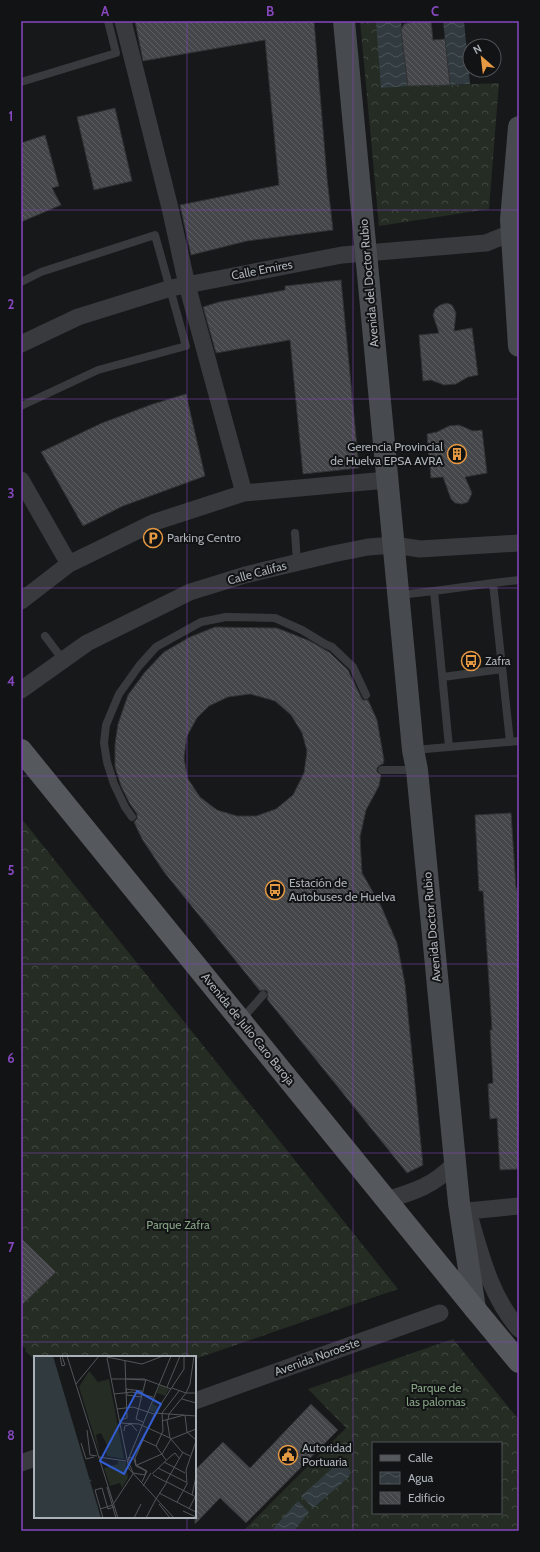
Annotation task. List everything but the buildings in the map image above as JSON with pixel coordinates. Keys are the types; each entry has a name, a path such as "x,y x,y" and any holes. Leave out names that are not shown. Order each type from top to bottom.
{"main road":[{"name":"Avenida del Doctor Rubio","path":"344,21 394,544"},
{"path":"519,127 514,223 519,346"},
{"name":"Avenida Doctor Rubio","path":"394,544 459,1203 475,1309"},
{"name":"Avenida de Julio Caro Baroja","path":"21,750 519,1362"}],"street":[{"path":"123,21 170,208 179,286 244,493"},
{"name":"Calle Emires","path":"21,344 78,317 179,286 342,255 486,243 514,223"},
{"path":"21,480 69,564"},
{"path":"21,601 69,564 155,522 244,493 387,480"},
{"name":"Calle Califas","path":"21,690 87,643 190,592 245,575 368,547 394,544 420,549 519,543"},
{"path":"386,1200 410,1193 429,1184 444,1175 455,1163"},
{"path":"519,1206 468,1211 488,1277 510,1318 519,1329"},
{"name":"Avenida Noroeste","path":"196,1401 440,1314"},
{"path":"21,1463 34,1458"}],"lane":[{"path":"21,82 116,53 108,21"},
{"path":"21,282 41,272 155,235 179,286 186,346 98,370 21,406"},
{"path":"295,533 298,562"},
{"path":"398,595 519,580"},
{"path":"493,583 510,742"},
{"path":"434,591 449,747"},
{"path":"132,817 125,807 114,784 107,762 104,743 106,725 119,694 139,666 156,647 201,622 226,617 275,618 302,630 332,647 353,667 366,695"},
{"path":"45,636 63,660"},
{"path":"443,677 502,669"},
{"path":"382,770 415,760 449,747 519,741"},
{"path":"241,1020 263,995"}],"green space":[{"path":"360,21 381,21 450,85 499,83 489,209 379,226"},
{"name":"Parque Zafra","path":"21,818 398,1289 196,1359 196,1356 34,1356 34,1359 21,1345"},
{"name":"Parque de las palomas","path":"453,1339 519,1420 519,1531 243,1531 346,1428 308,1389"}],"water":[{"path":"376,21 401,21 408,86 381,88"},
{"path":"443,21 464,21 466,38 462,38 462,78 469,78 470,84 450,85"},
{"path":"337,1464 348,1467 351,1472 348,1478 313,1508 301,1496"},
{"path":"298,1501 309,1512 294,1531 271,1531"}],"place":[{"name":"Gerencia Provincial de Huelva EPSA AVRA","path":"457,454"},
{"name":"Parking Centro","path":"153,538"},
{"name":"Zafra","path":"471,661"},
{"name":"Estación de Autobuses de Huelva","path":"275,890"},
{"name":"Autoridad Portuaria","path":"288,1455"}]}
